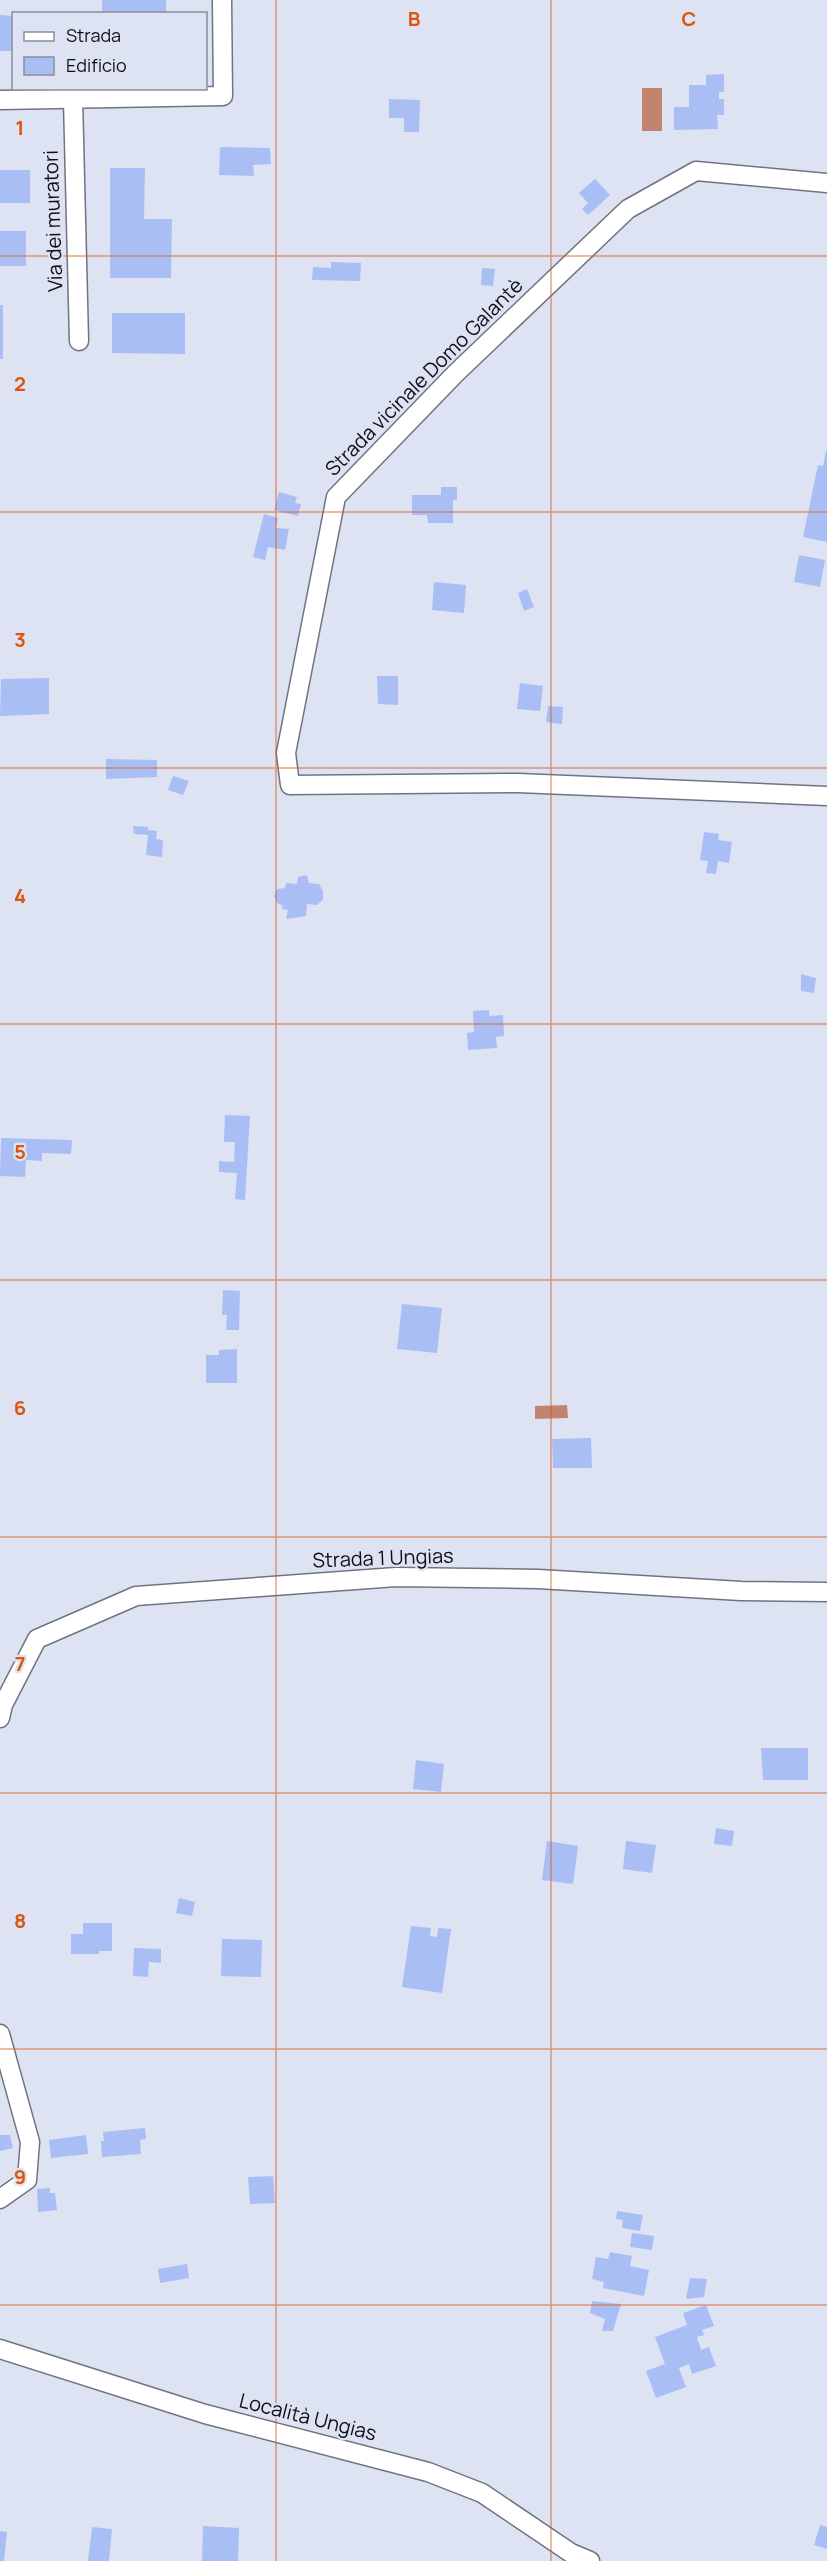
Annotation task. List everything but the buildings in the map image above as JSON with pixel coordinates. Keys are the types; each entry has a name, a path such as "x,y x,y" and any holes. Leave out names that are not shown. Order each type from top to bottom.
{"street":[{"path":"0,100 223,96 222,0"},
{"name":"Via dei muratori","path":"73,99 79,341"},
{"name":"Strada vicinale Domo Galantè","path":"827,183 696,171 628,209 456,373 336,497 286,753 290,785 518,783 827,796"},
{"name":"Strada 1 Ungias","path":"0,1718 3,1705 37,1639 136,1596 396,1576 538,1579 741,1591 827,1592"},
{"path":"0,2034 30,2142 27,2180 0,2199"},
{"name":"Località Ungias","path":"0,2349 205,2414 428,2472 482,2493 566,2557 590,2561"}],"shaded area":[{"path":"642,88 662,88 662,131 642,131"},
{"path":"567,1405 568,1418 535,1419 535,1406"}]}
